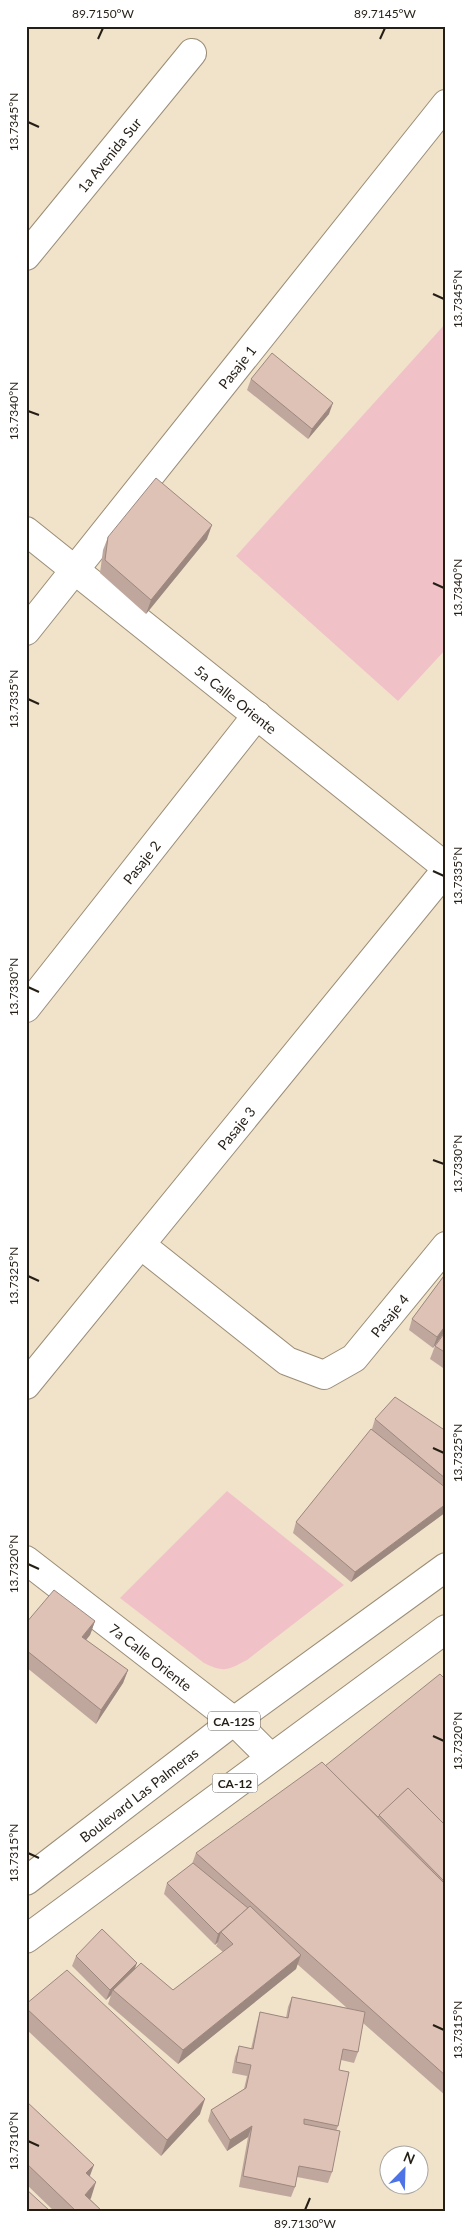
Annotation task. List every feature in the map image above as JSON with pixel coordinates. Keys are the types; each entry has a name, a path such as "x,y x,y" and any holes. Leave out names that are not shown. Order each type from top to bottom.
{"street":[{"name":"1a Avenida Sur","path":"26,256 192,53"},
{"name":"Pasaje 1","path":"26,631 446,104"},
{"name":"5a Calle Oriente","path":"26,531 446,868"},
{"name":"Pasaje 2","path":"26,1008 257,715"},
{"name":"Pasaje 3","path":"26,1386 446,868"},
{"name":"Pasaje 4","path":"141,1244 287,1361 324,1375 354,1358 446,1246"},
{"name":"7a Calle Oriente","path":"26,1560 234,1721 270,1757"},
{"name":"Boulevard Las Palmeras","path":"26,1881 234,1721 446,1567"},
{"name":"CA-12","path":"26,1939 270,1757 446,1629"}],"shaded area":[{"path":"446,323 446,649 398,701 236,556"},
{"path":"227,1491 344,1585 247,1660 230,1668 221,1669 204,1663 120,1598"}],"building":[{"path":"272,353 333,403 312,429 251,379"},
{"path":"156,478 212,525 151,600 105,560 108,537"},
{"path":"446,1273 446,1325 437,1337 412,1319"},
{"path":"446,1331 446,1353 435,1346"},
{"path":"395,1397 446,1431 446,1479 375,1419"},
{"path":"371,1429 446,1488 446,1504 355,1572 296,1522"},
{"path":"54,1590 95,1621 82,1637 128,1670 101,1710 26,1650 26,1623"},
{"path":"440,1674 446,1680 446,1826 408,1788 378,1817 325,1766"},
{"path":"322,1762 446,1885 446,2076 196,1853"},
{"path":"408,1788 446,1826 446,1883 379,1815"},
{"path":"193,1863 248,1908 218,1934 167,1883"},
{"path":"250,1906 301,1955 183,2050 113,1990 141,1963 173,1990 233,1944 221,1932"},
{"path":"102,1929 137,1963 110,1990 76,1956"},
{"path":"67,1970 205,2099 167,2140 26,2008 26,2004"},
{"path":"292,1997 365,2012 358,2052 343,2049 339,2070 349,2072 338,2126 304,2119 304,2124 340,2131 332,2172 299,2166 295,2187 243,2176 252,2126 230,2140 211,2110 246,2088 251,2065 236,2062 239,2046 253,2049 260,2012 288,2018"},
{"path":"26,2101 94,2165 86,2173 96,2182 85,2195 102,2211 76,2211 26,2163"},
{"path":"26,2189 50,2211 26,2211"}]}
